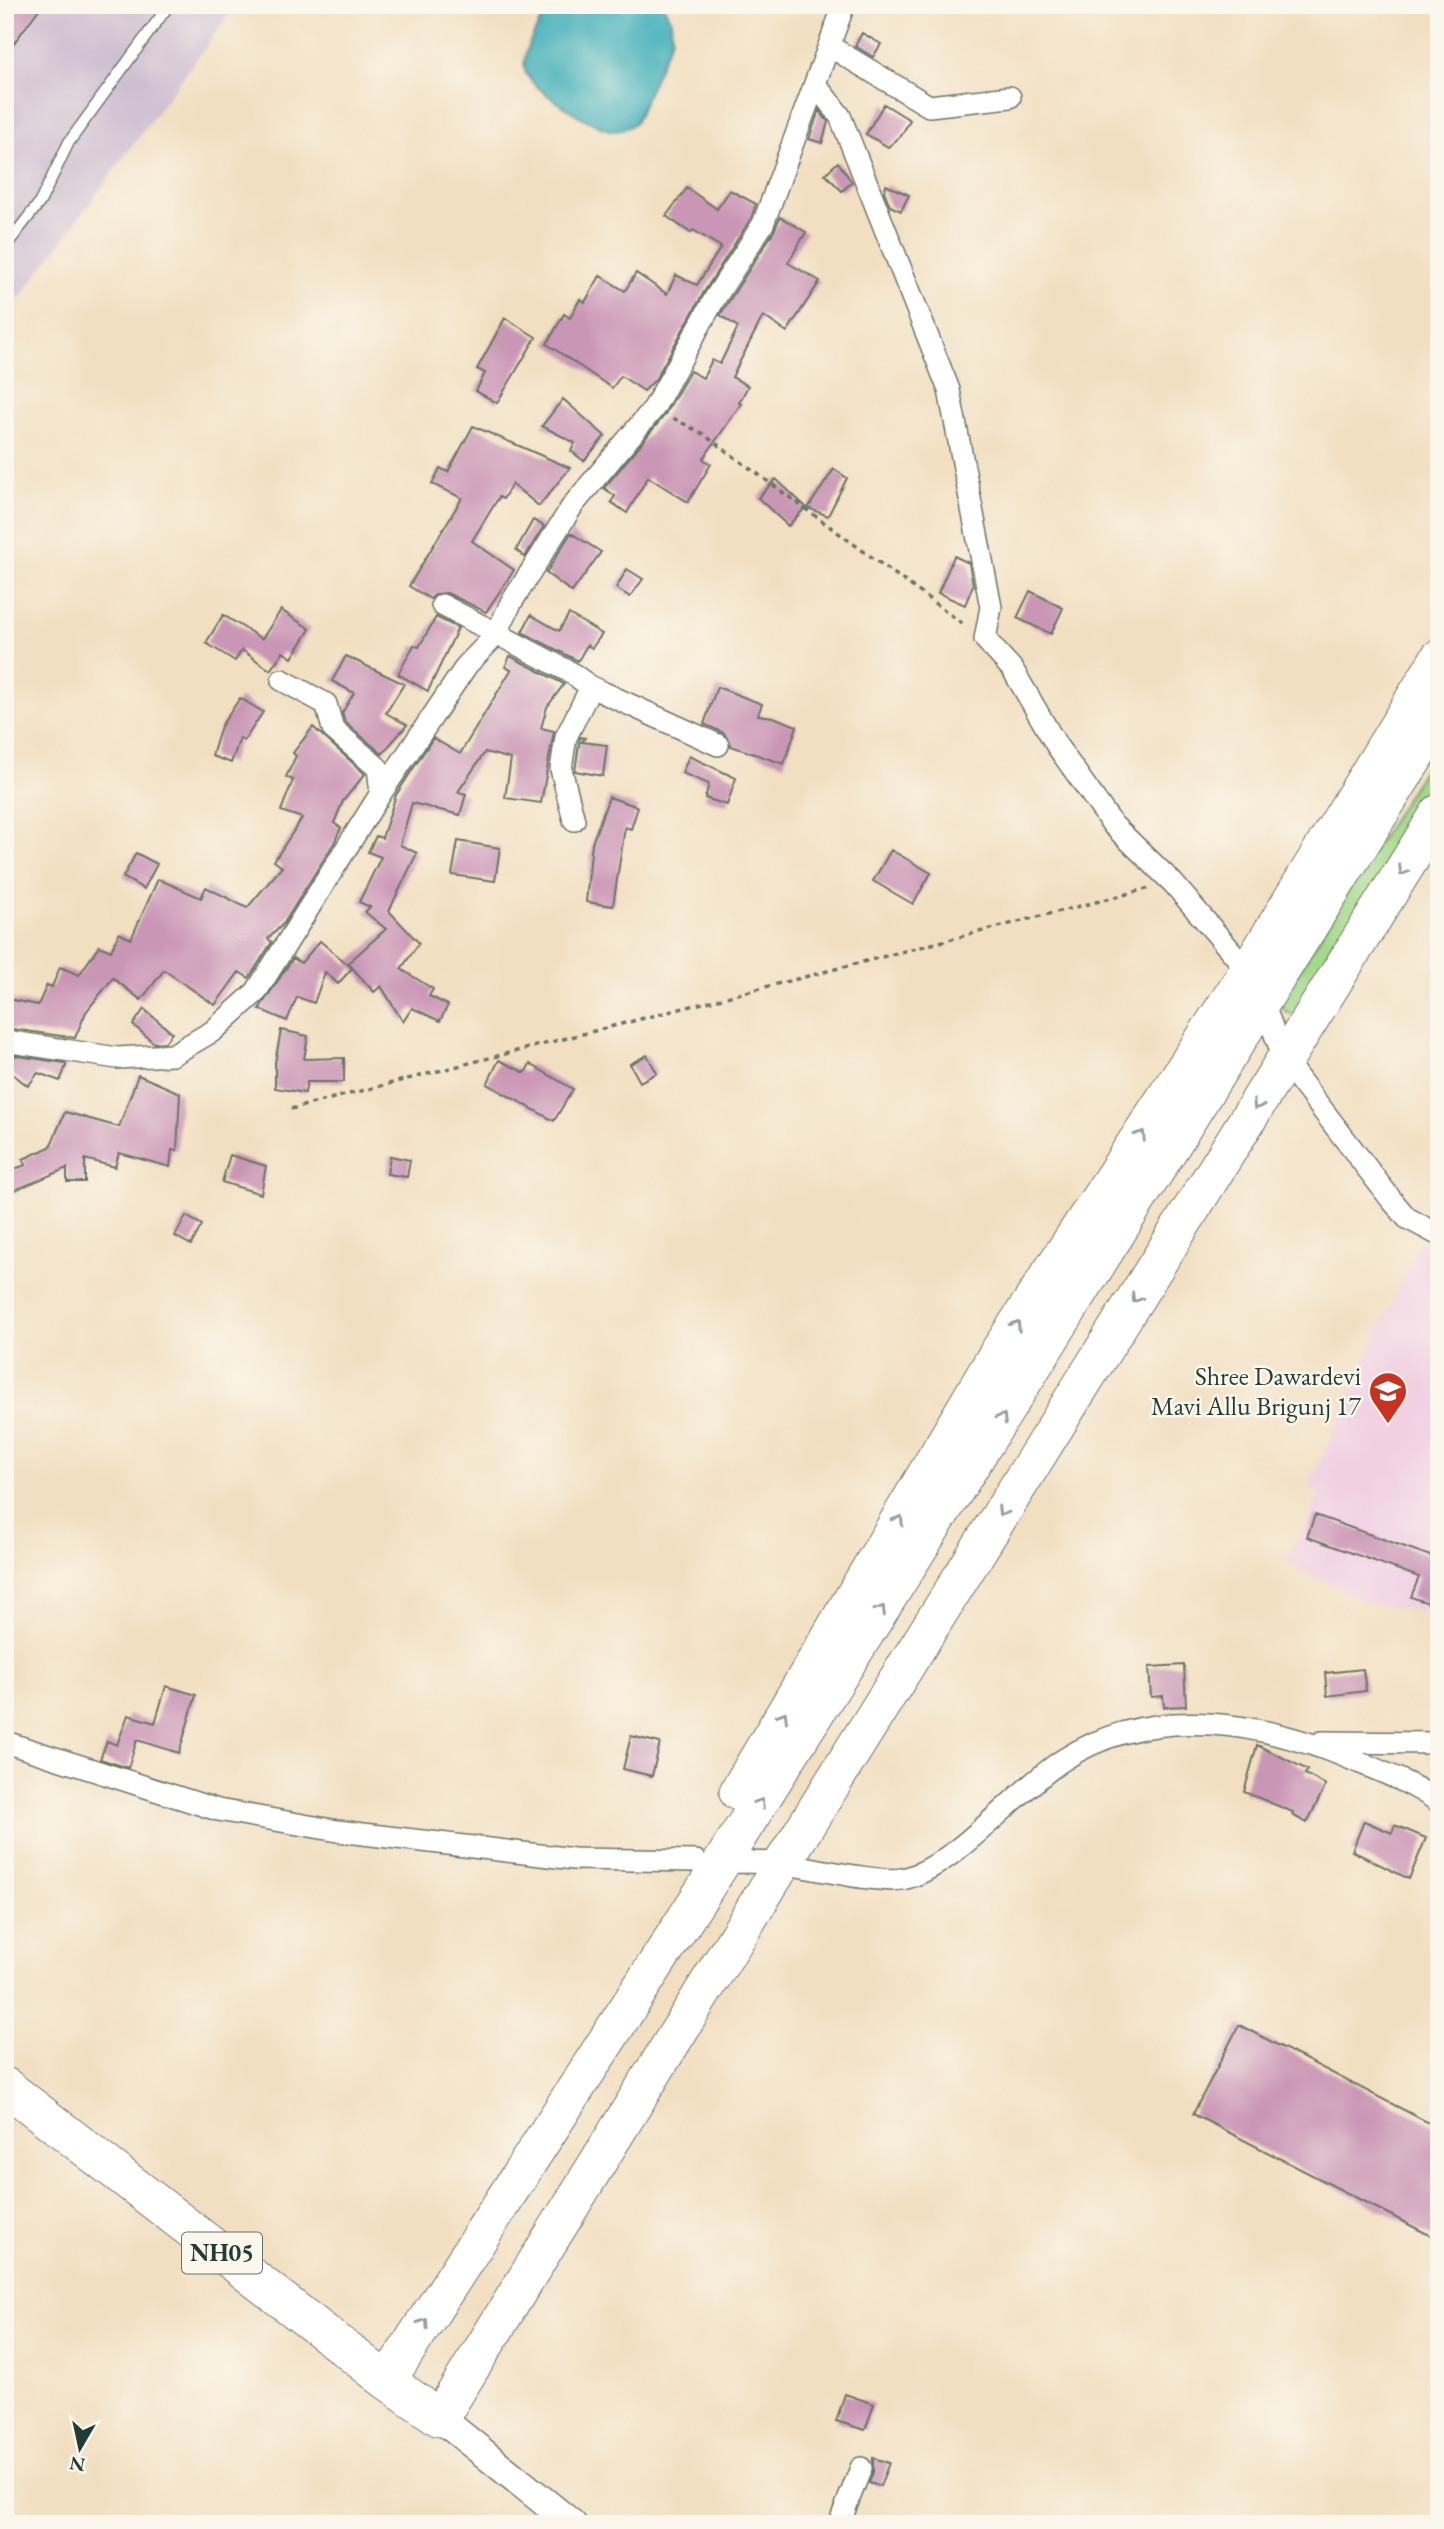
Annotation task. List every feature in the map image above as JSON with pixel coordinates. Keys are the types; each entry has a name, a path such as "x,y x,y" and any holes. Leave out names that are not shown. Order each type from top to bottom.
{"highway":[{"path":"1255,988 1439,658"},
{"path":"387,2381 1255,988 1439,719"},
{"path":"440,2418 782,1864 1439,813"},
{"name":"NH05","path":"5,2086 387,2381 440,2418"}],"main road":[{"name":"NH05","path":"440,2418 572,2524"}],"street":[{"path":"5,1041 117,1058 172,1055 213,1031 256,992 381,793 467,665 496,635 511,603 573,505 654,408 715,298 763,224 831,47 844,5"},
{"path":"831,47 929,106 1010,97"},
{"path":"815,84 840,116 949,390 991,607 985,639 1013,670 1057,746 1113,825 1173,883 1255,988 1285,1061 1406,1218 1439,1234"},
{"path":"442,605 570,672 591,687 718,745"},
{"path":"282,680 326,704 333,729 378,768 381,793"},
{"path":"574,820 561,769 566,737 591,687"},
{"path":"5,1742 218,1810 338,1831 574,1859 782,1864 902,1879 950,1857 998,1812 1064,1759 1127,1730 1195,1723 1253,1728 1312,1742 1418,1787 1439,1802"},
{"path":"1312,1742 1439,1743"},
{"path":"839,2524 861,2468"}],"lane":[{"path":"5,247 40,202 69,142 169,5"}],"path":[{"path":"654,408 703,434 985,639"},
{"path":"291,1109 1173,883"}],"shaded area":[{"path":"5,5 236,5 5,318"},
{"name":"Shree Dawardevi Mavi Allu Brigunj 17","path":"1420,1240 1439,1246 1439,1613 1371,1604 1285,1562 1320,1496 1308,1487"}],"green space":[{"path":"1439,745 1439,785 1297,1015 1288,1013 1280,1001"}],"water":[{"path":"550,5 663,5 671,20 672,38 635,123 616,131 601,127 562,105 529,78 525,71 526,55 532,37"}],"building":[{"path":"5,5 42,5 5,55"},
{"path":"862,33 881,44 873,57 855,46"},
{"path":"884,104 910,120 901,136 888,147 866,134"},
{"path":"819,110 828,122 822,143 809,139"},
{"path":"838,162 852,182 842,191 825,174"},
{"path":"886,185 909,195 901,211 890,206 884,191"},
{"path":"687,188 717,209 730,190 756,204 751,218 704,292 655,380 644,391 621,376 612,388 547,344 564,314 570,318 580,299 585,302 600,276 625,291 636,273 667,294 676,275 697,285 721,247 693,230 691,233 666,216"},
{"path":"780,217 806,232 788,263 820,281 787,332 763,316 732,377 748,386 739,403 741,404 703,459 711,464 688,502 648,477 627,513 611,502 615,496 604,488 664,416 690,371 703,378 712,360 720,364 738,327 720,315 774,231"},
{"path":"505,318 536,337 497,403 476,391 485,373 477,369"},
{"path":"563,399 605,436 584,461 571,451 575,443 542,426"},
{"path":"473,426 570,468 539,506 512,484 503,499 499,497 472,541 514,570 486,612 447,593 436,594 430,599 409,586 462,498 432,484 440,468 448,472"},
{"path":"834,469 847,478 828,516 808,508"},
{"path":"776,479 806,507 788,526 758,498"},
{"path":"533,520 544,526 525,557 516,550"},
{"path":"571,533 601,552 572,592 546,573"},
{"path":"954,556 969,563 973,585 965,605 938,593"},
{"path":"627,569 643,579 630,597 616,588"},
{"path":"1030,591 1063,608 1051,634 1017,618"},
{"path":"281,610 310,629 292,658 283,652 270,670 242,650 235,661 206,643 223,615 262,639"},
{"path":"569,614 602,634 592,648 587,645 578,661 522,632 531,615 559,631"},
{"path":"436,617 458,628 428,691 398,674 414,645 419,647"},
{"path":"346,656 404,684 386,713 407,725 382,754 345,722 342,713 354,693 332,681"},
{"path":"510,656 564,684 547,707 541,728 554,731 541,803 505,798 511,759 485,752 458,792 466,794 460,815 412,803 400,845 417,853 389,911 419,943 401,969 433,989 429,996 448,1005 440,1021 412,1008 403,1022 381,986 374,992 348,963 386,929 365,912 370,907 359,902 381,857 368,852 376,836 382,838 396,795 433,738 460,754 511,670 505,667"},
{"path":"717,687 762,704 758,715 773,717 797,726 784,764 731,746 724,733 704,724"},
{"path":"240,698 263,712 244,741 240,738 231,763 212,756 221,726"},
{"path":"313,727 365,774 343,801 334,823 341,828 334,843 284,923 268,939 272,942 249,978 239,972 215,1005 164,970 141,1000 113,978 86,1012 75,1038 5,1028 8,999 38,1005 47,985 52,987 60,967 79,975 99,946 111,951 119,933 131,939 158,879 201,898 206,887 247,908 282,867 274,861 302,818 281,811 293,780 286,777 296,756 293,753"},
{"path":"580,737 585,738 582,742 607,745 603,776 575,771"},
{"path":"689,756 736,778 727,805 705,798 709,784 682,773"},
{"path":"609,797 638,807 631,829 625,827 613,906 586,902 592,843"},
{"path":"458,841 500,848 495,881 452,875"},
{"path":"891,850 931,873 913,904 873,881"},
{"path":"136,853 157,864 144,889 123,877"},
{"path":"320,941 352,968 338,984 325,972 314,1003 297,997 287,1021 259,1009 293,958 301,963"},
{"path":"144,1009 172,1033 165,1042 154,1043 133,1025"},
{"path":"281,1030 308,1036 304,1059 344,1058 344,1082 307,1082 305,1093 275,1088 275,1063"},
{"path":"5,1054 65,1063 66,1066 60,1081 38,1073 28,1086 5,1068"},
{"path":"647,1055 657,1073 640,1082 630,1064"},
{"path":"499,1060 525,1073 530,1064 573,1089 554,1121 487,1084"},
{"path":"138,1075 180,1093 177,1150 172,1150 170,1167 119,1153 115,1167 85,1159 85,1182 67,1182 67,1168 11,1192 5,1172 26,1165 23,1159 50,1147 65,1112 119,1127"},
{"path":"230,1155 266,1166 261,1194 222,1182"},
{"path":"390,1156 410,1160 407,1177 387,1174"},
{"path":"186,1216 202,1225 191,1245 175,1236"},
{"path":"1315,1515 1439,1559 1439,1583 1431,1604 1411,1597 1419,1577 1307,1537"},
{"path":"1184,1665 1186,1706 1164,1707 1163,1696 1151,1697 1149,1667"},
{"path":"1363,1669 1366,1691 1327,1696 1325,1673"},
{"path":"166,1686 196,1695 179,1753 137,1740 128,1768 100,1759 107,1741 117,1745 128,1715 155,1723"},
{"path":"631,1736 660,1743 652,1776 623,1769"},
{"path":"1257,1745 1308,1770 1305,1774 1326,1785 1307,1823 1292,1815 1293,1812 1244,1792"},
{"path":"1364,1821 1392,1833 1395,1825 1426,1838 1409,1879 1352,1851"},
{"path":"1239,2025 1439,2128 1439,2240 1193,2114"},
{"path":"845,2394 874,2404 865,2430 836,2421"},
{"path":"873,2458 889,2463 880,2486 869,2483 873,2472"}],"place":[{"name":"Shree Dawardevi Mavi Allu Brigunj 17","path":"1388,1425"}]}
